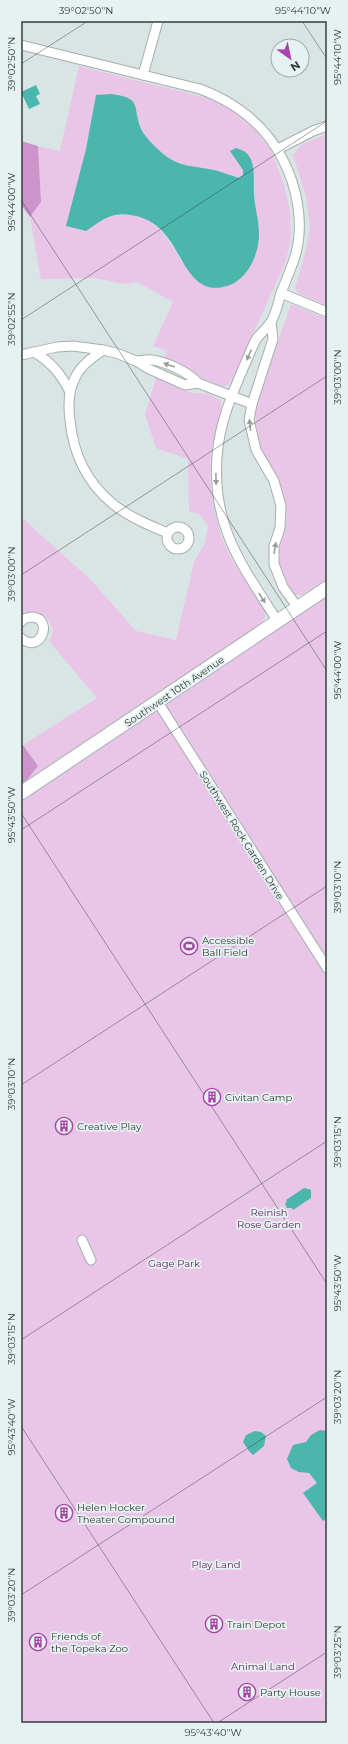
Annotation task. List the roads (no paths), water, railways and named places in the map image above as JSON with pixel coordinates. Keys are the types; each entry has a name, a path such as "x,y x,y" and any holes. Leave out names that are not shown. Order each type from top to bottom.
{"main road":[{"name":"Southwest 10th Avenue","path":"21,793 327,588"}],"street":[{"path":"142,74 158,21"},
{"path":"21,45 200,89 217,96 231,104 259,126 278,150 292,180 298,215 299,234 296,252 271,322 256,339 232,396 223,421 217,450 216,489 224,526 237,558 278,622"},
{"path":"278,150 313,131 327,126"},
{"path":"281,293 327,312"},
{"path":"271,322 273,339 252,404 249,420 256,450 274,481 281,506 280,528 274,546 274,564 283,587 298,608"},
{"path":"21,355 73,346 116,353 136,361 152,360 172,366 191,375 198,383 252,404"},
{"path":"103,350 82,368 75,377 70,392 69,410 71,432 75,451 82,467 92,483 114,505 167,533"},
{"path":"34,352 47,360 58,371 70,392"},
{"path":"21,622 27,618 34,617 41,622 44,629 42,637 35,642 28,642 21,638"},
{"name":"Southwest Rock Garden Drive","path":"157,702 327,968"},
{"path":"82,1240 91,1260"}],"water":[{"path":"36,85 40,94 36,96 40,104 29,109 21,92"},
{"path":"111,94 128,98 135,104 138,121 145,135 159,150 181,164 210,169 239,178 243,175 243,170 230,151 236,148 248,154 253,165 254,194 259,234 257,251 254,259 250,267 238,280 223,287 212,288 203,285 196,280 162,231 156,225 140,217 118,214 104,219 86,231 66,226 86,149 96,95"},
{"path":"304,1188 311,1190 311,1198 293,1210 292,1208 287,1208 285,1204 287,1201 286,1200"},
{"path":"320,1430 327,1431 327,1518 323,1521 303,1493 317,1483 309,1473 299,1472 291,1468 287,1459 293,1445 306,1442 311,1435"},
{"path":"255,1431 261,1432 266,1436 264,1446 253,1455 243,1442 246,1435"}],"place":[{"name":"Accessible Ball Field","path":"189,946"},
{"name":"Civitan Camp","path":"212,1097"},
{"name":"Creative Play","path":"64,1126"},
{"name":"Helen Hocker Theater Compound","path":"64,1513"},
{"name":"Train Depot","path":"214,1624"},
{"name":"Friends of the Topeka Zoo","path":"38,1642"},
{"name":"Party House","path":"247,1692"}],"park label":[{"name":"Reinish Rose Garden","path":"269,1218"},
{"name":"Gage Park","path":"174,1263"},
{"name":"Play Land","path":"216,1564"},
{"name":"Animal Land","path":"263,1666"}]}
